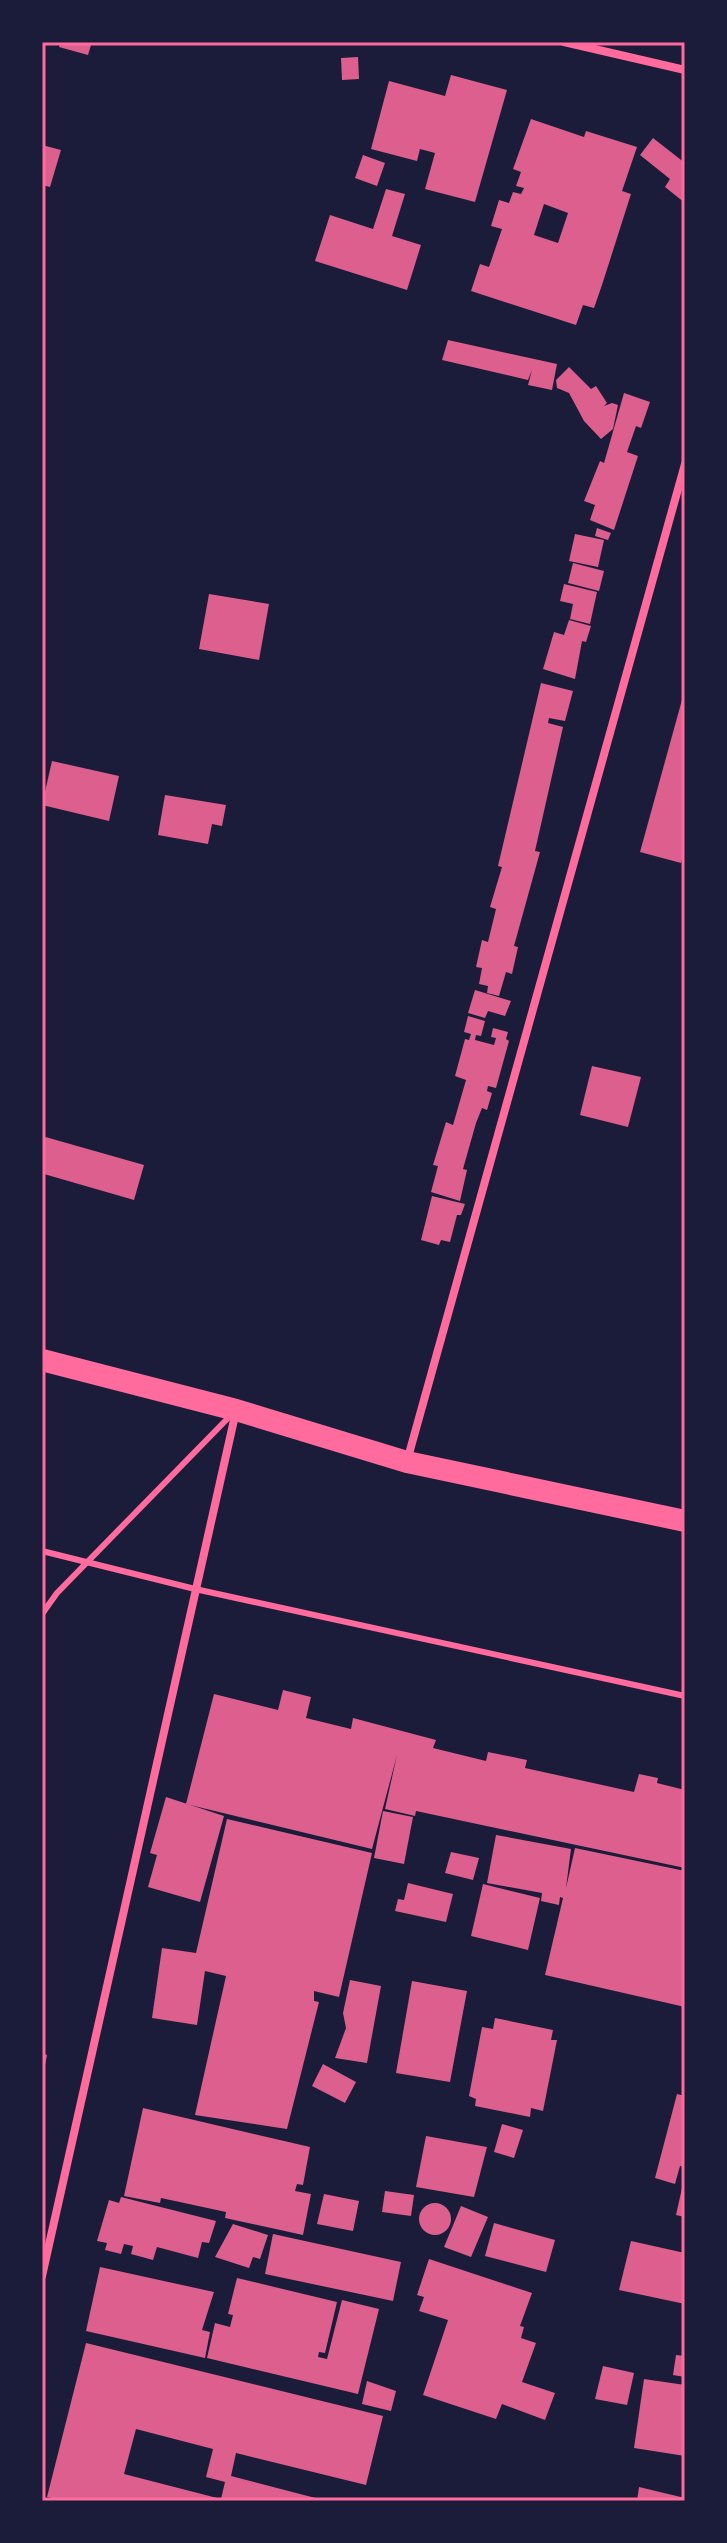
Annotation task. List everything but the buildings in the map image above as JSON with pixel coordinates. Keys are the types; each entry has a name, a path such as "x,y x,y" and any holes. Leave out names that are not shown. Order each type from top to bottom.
{"highway":[{"path":"42,1360 236,1410 407,1462 685,1521"}],"street":[{"path":"564,42 685,70"},
{"path":"407,1462 685,464"},
{"path":"42,2276 236,1410"}],"lane":[{"path":"42,1614 88,1561 236,1410"},
{"path":"42,1551 195,1589 685,1696"}]}
